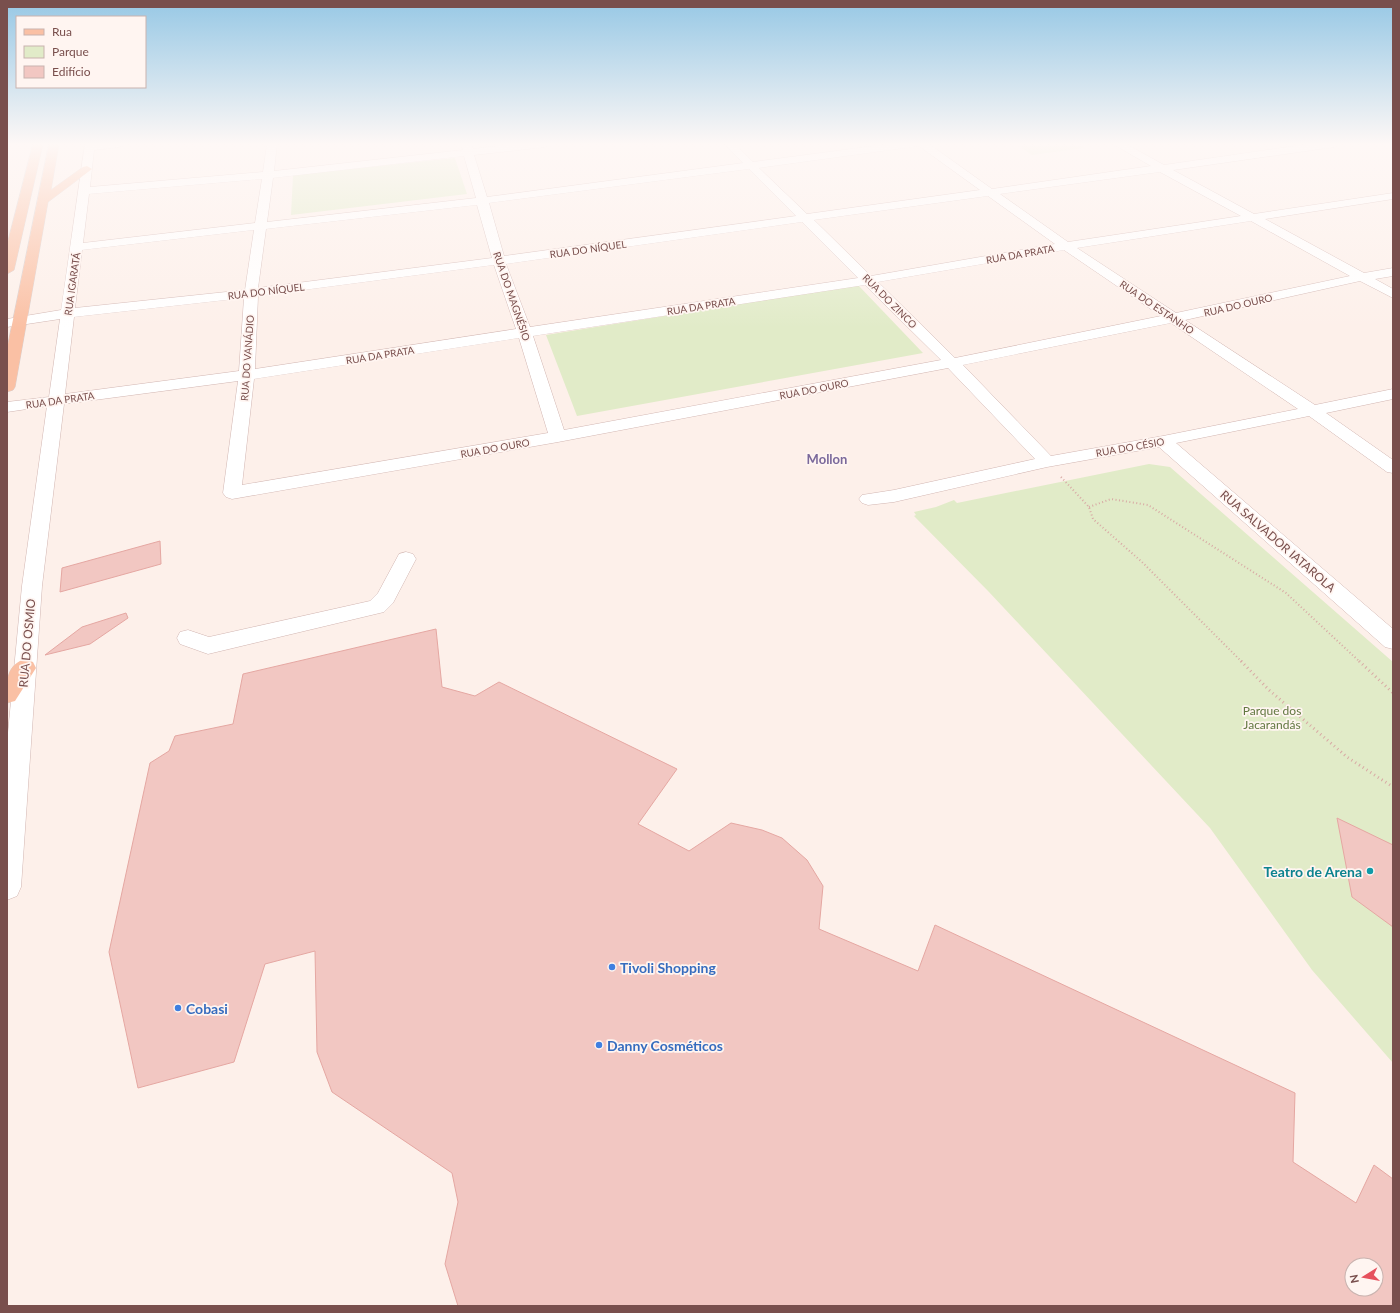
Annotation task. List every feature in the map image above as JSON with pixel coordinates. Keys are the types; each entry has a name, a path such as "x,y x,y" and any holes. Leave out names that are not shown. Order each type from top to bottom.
{"main road":[{"path":"7,270 22,205"},
{"path":"7,387 14,321 42,205"},
{"path":"7,219 21,211"},
{"path":"7,694 25,668"}],"street":[{"name":"RUA IGARATÁ","path":"57,400 58,377 82,205"},
{"name":"RUA DO VANÁDIO","path":"232,493 248,375 251,293 263,205"},
{"path":"77,247 445,205"},
{"name":"RUA DO MAGNÉSIO","path":"482,205 499,261 525,332 558,437"},
{"name":"RUA DO ZINCO","path":"792,205 952,363 1047,462"},
{"name":"RUA DO NÍQUEL","path":"14,321 68,313 251,293 499,261 896,205"},
{"name":"RUA DO ESTANHO","path":"1009,205 1174,320 1311,410 1393,468"},
{"path":"1230,205 1393,294"},
{"name":"RUA DA PRATA","path":"7,407 248,375 868,280 1066,246 1331,205"},
{"name":"RUA DO OURO","path":"232,493 558,437 952,363 1174,320 1362,277 1393,272"},
{"name":"RUA DO CÉSIO","path":"868,499 894,496 1047,462 1163,441 1393,394"},
{"name":"RUA DO OSMIO","path":"7,887 32,586 57,400"},
{"name":"RUA SALVADOR IATAROLA","path":"1163,441 1393,641"},
{"path":"188,638 208,646 377,607 386,598 406,559"}],"path":[{"path":"1047,462 1089,507 1093,519 1142,562 1269,690 1347,757 1393,787"},
{"path":"1089,507 1111,499 1148,505 1155,509 1286,593 1393,693"}],"green space":[{"path":"291,205 373,205 291,215"},
{"path":"858,285 923,353 577,416 546,335"},
{"name":"Parque dos Jacarandás","path":"1149,464 1170,467 1393,662 1393,1063 1312,970 1210,828 989,592 914,516 916,515 914,512 936,507 954,500 957,503"}],"building":[{"path":"160,541 161,564 60,592 62,568"},
{"path":"126,613 128,618 90,644 45,655 82,627"},
{"name":"Tivoli Shopping","path":"436,629 442,687 475,696 499,682 677,769 638,824 689,851 731,823 762,830 782,838 807,860 823,886 819,929 918,971 935,925 1295,1093 1293,1162 1356,1203 1374,1165 1393,1179 1393,1306 458,1306 445,1264 458,1202 452,1173 332,1092 317,1052 315,951 265,964 234,1062 138,1088 109,952 150,763 169,751 175,736 233,724 243,674"},
{"name":"Teatro de Arena","path":"1337,818 1393,845 1393,927 1352,897"}],"place":[{"name":"Teatro de Arena","path":"1370,871"},
{"name":"Tivoli Shopping","path":"612,967"},
{"name":"Cobasi","path":"178,1008"},
{"name":"Danny Cosméticos","path":"599,1045"}],"district":[{"name":"Mollon","path":"827,459"}]}
